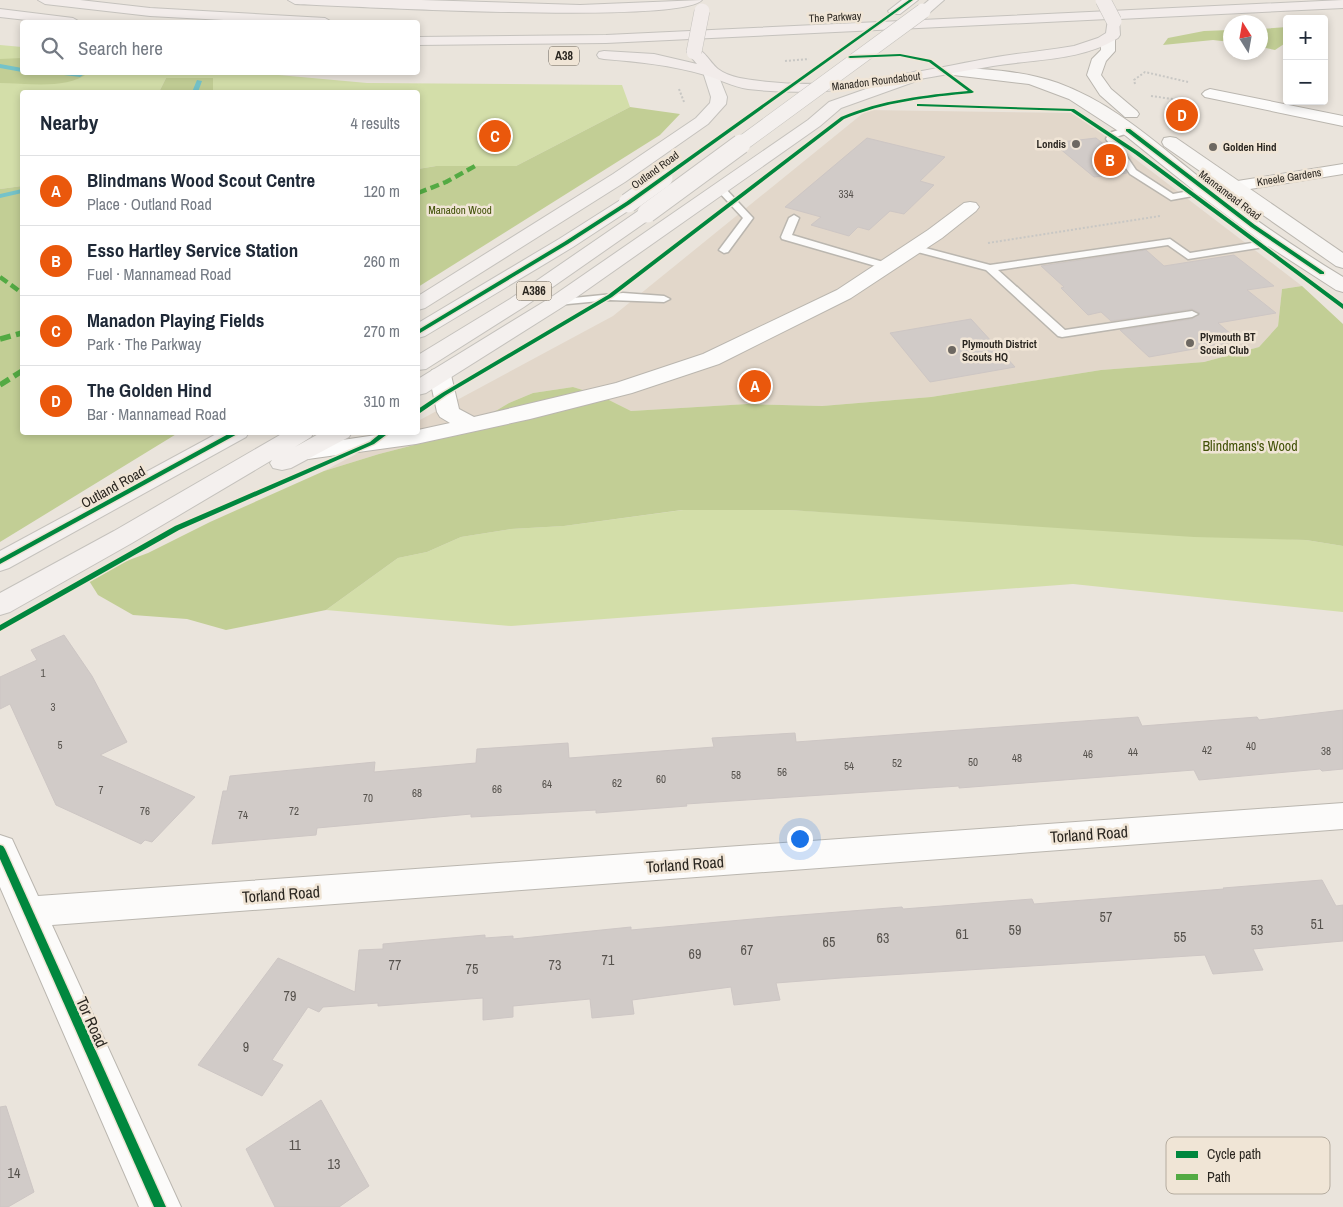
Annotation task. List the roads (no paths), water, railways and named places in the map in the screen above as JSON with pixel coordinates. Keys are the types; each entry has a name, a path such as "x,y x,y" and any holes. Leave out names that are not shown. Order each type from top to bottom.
{"highway":[{"path":"45,0 150,12 290,20"},
{"path":"295,0 580,9 698,6 711,0"},
{"path":"1103,0 1112,32"},
{"name":"The Parkway","path":"680,22 1175,0"},
{"name":"The Parkway","path":"420,42 616,39 1343,4"},
{"path":"698,6 694,52 709,71"},
{"path":"0,13 57,20"},
{"path":"1156,27 1178,24 1343,16"},
{"path":"0,22 20,25"},
{"name":"Manadon Roundabout","path":"709,71 738,82 772,88 845,86 950,71 1064,51 1112,32 1131,32"},
{"name":"A38","path":"592,56 654,58 709,71"}],"main road":[{"name":"A386","path":"420,363 517,303 647,212 917,5 937,0"},
{"name":"Outland Road","path":"420,331 566,244 628,204 895,11 917,5"},
{"name":"Mannamead Road","path":"1112,32 1108,51 1099,59 1094,75 1105,92 1143,123 1343,262"},
{"path":"420,303 619,178 702,121 718,104 719,97 709,71"},
{"name":"Mannamead Road","path":"950,71 1006,76 1052,87 1079,98 1128,130 1206,191 1268,244 1343,286"},
{"path":"420,387 557,302 814,123 835,106 917,76"},
{"path":"67,526 210,435"},
{"name":"Outland Road","path":"0,562 233,435"},
{"path":"0,605 123,537 305,442 330,435"}],"street":[{"path":"1210,94 1343,121"},
{"name":"Kneele Gardens","path":"1206,191 1343,169"},
{"path":"305,442 416,438 624,388 711,359 844,294 914,248 970,207"},
{"path":"440,375 448,412 471,425"},
{"name":"Torland Road","path":"27,912 1343,816"},
{"name":"Tor Road","path":"0,848 160,1207"}],"lane":[{"path":"1128,130 1112,135 1110,139 1134,172 1171,197 1206,191"},
{"path":"720,188 748,218 724,250"},
{"path":"794,218 786,237 886,266"},
{"path":"914,248 990,268 1170,242 1188,256 1268,244"},
{"path":"990,268 1062,334 1192,314"},
{"path":"557,302 634,295 664,299"}],"waterway":[{"path":"0,66 20,70"},
{"path":"196,90 199,81"},
{"path":"0,196 20,191"}],"place":[{"name":"The Golden Hind","path":"1182,115"},
{"name":"Manadon Playing Fields","path":"495,136"},
{"name":"Londis","path":"1076,144"},
{"name":"Golden Hind","path":"1213,147"},
{"name":"Esso Hartley Service Station","path":"1110,160"},
{"name":"Plymouth BT Social Club","path":"1190,343"},
{"name":"Plymouth District Scouts HQ","path":"952,350"},
{"name":"Blindmans Wood Scout Centre","path":"755,386"}],"park label":[{"name":"Manadon Wood","path":"460,210"},
{"name":"Blindmans's Wood","path":"1250,446"}]}
